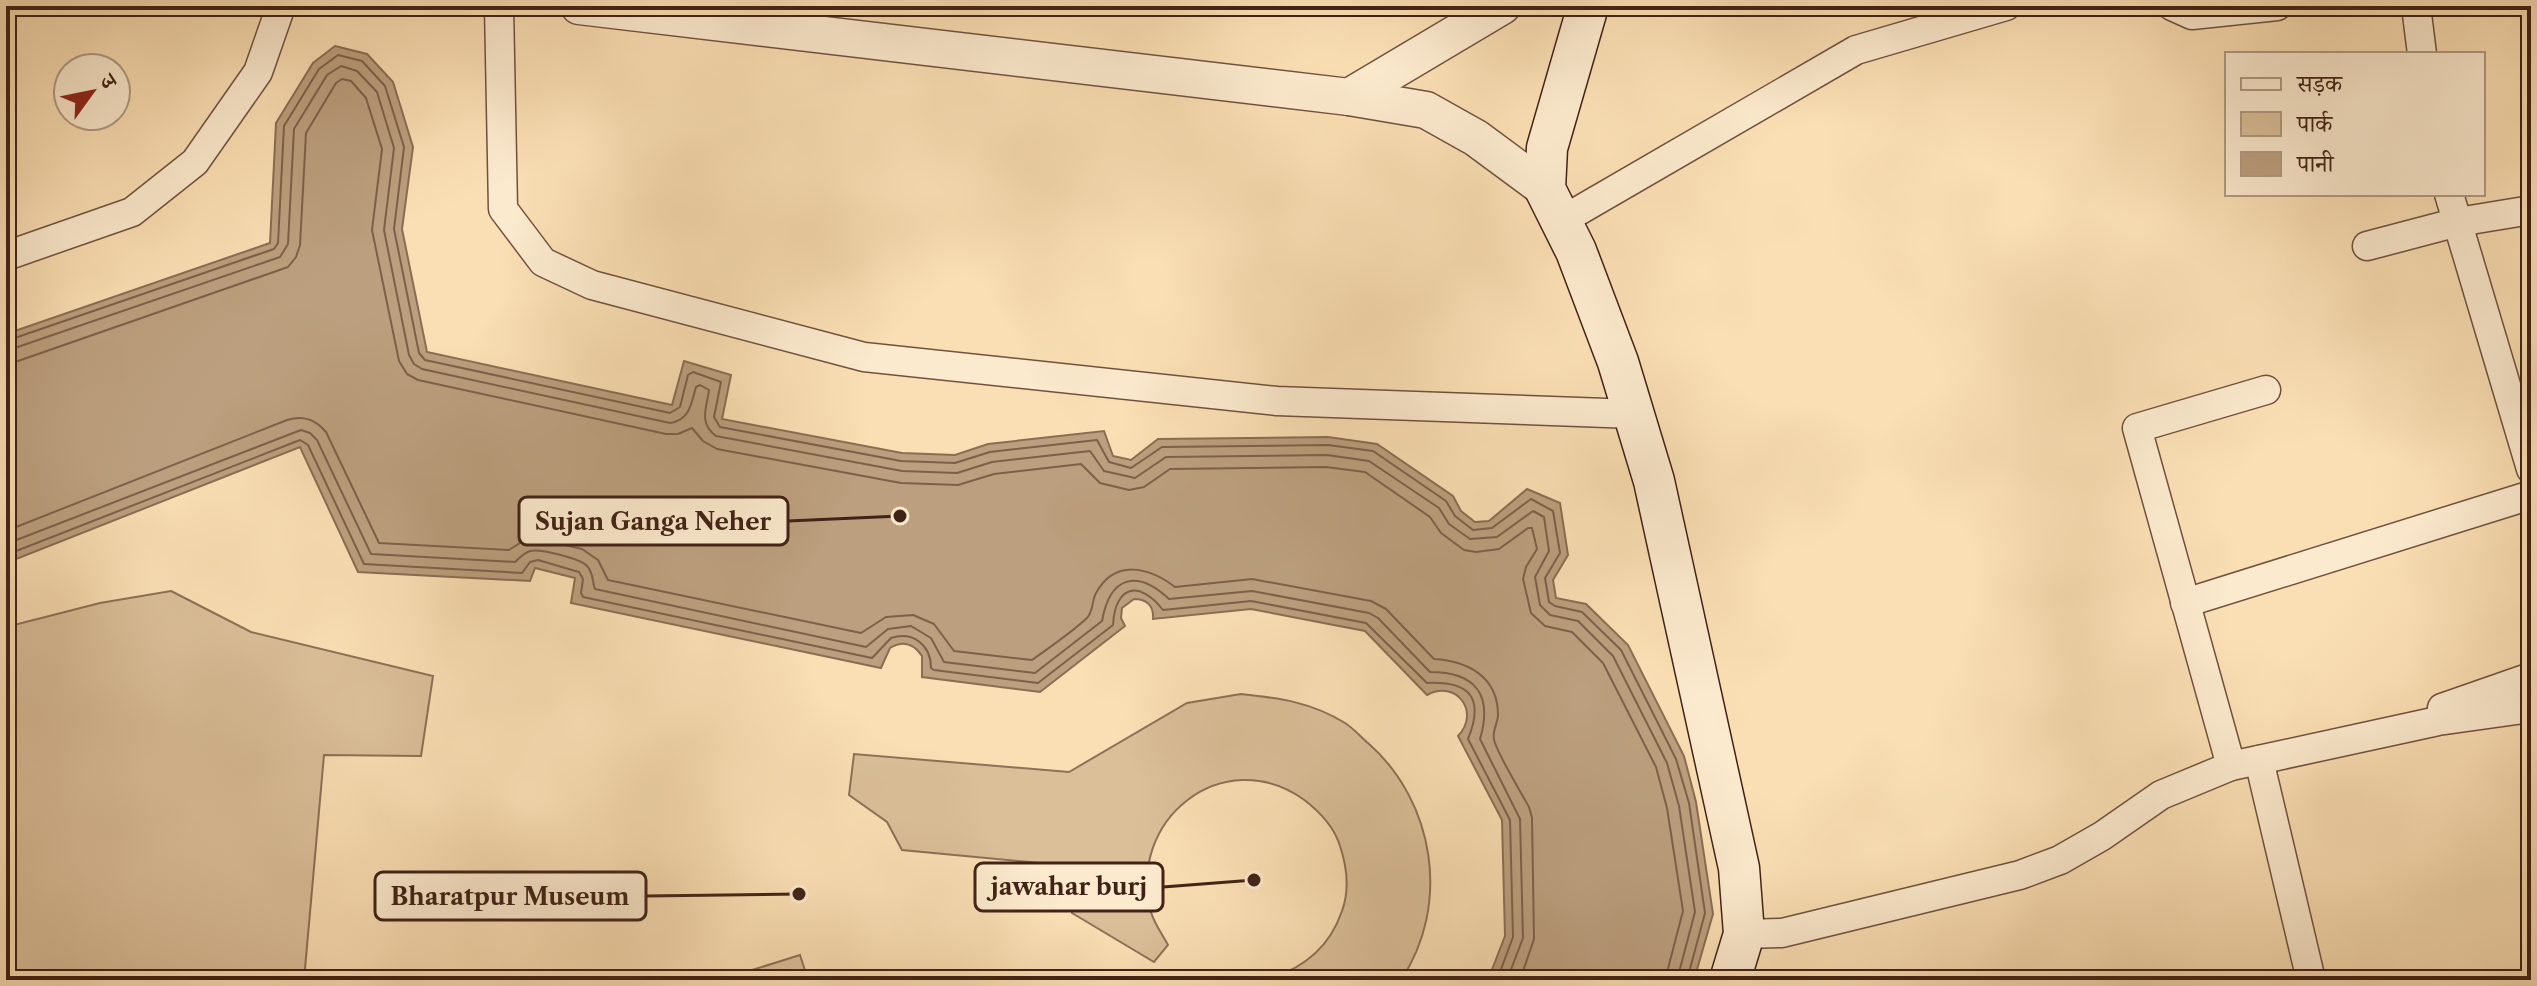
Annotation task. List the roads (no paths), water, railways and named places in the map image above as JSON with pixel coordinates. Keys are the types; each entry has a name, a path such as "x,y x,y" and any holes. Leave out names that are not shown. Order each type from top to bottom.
{"main road":[{"path":"1588,6 1547,148 1553,205 1576,251 1613,348 1654,481 1739,868 1744,934 1730,980"}],"street":[{"path":"6,256 132,212 195,162 258,72 281,6"},
{"path":"499,6 503,209 543,262 592,285 864,357 1277,401 1634,414"},
{"path":"579,6 1349,97 1426,110 1476,138 1553,205 1856,50 2006,6"},
{"path":"1349,97 1502,6"},
{"path":"2172,6 2192,15 2277,6"},
{"path":"2416,6 2422,52"},
{"path":"2450,196 2521,396 2531,469"},
{"path":"2367,246 2458,222 2531,210"},
{"path":"2231,766 2137,428 2266,390"},
{"path":"2185,603 2531,495"},
{"path":"2350,740 2531,677"},
{"path":"1744,934 1782,933 2020,875 2074,852 2161,795 2231,766 2438,721 2531,708"},
{"path":"2259,760 2311,980"}],"water":[{"path":"335,46 367,54 393,82 413,147 402,229 427,352 672,405 684,361 731,375 722,419 902,453 955,455 988,444 1104,431 1113,456 1131,460 1158,439 1328,437 1377,444 1453,496 1461,511 1475,522 1489,521 1527,489 1560,503 1568,555 1553,580 1556,598 1586,604 1628,645 1684,756 1696,802 1713,914 1694,980 1488,980 1505,936 1502,820 1458,736 1467,717 1466,708 1462,700 1447,691 1427,695 1365,631 1251,609 1153,619 1149,604 1134,599 1122,608 1121,618 1125,626 1040,692 922,677 922,656 908,644 890,648 881,668 571,603 575,578 535,568 530,581 358,572 300,447 6,563 6,334 270,243 276,123 313,63"}],"place":[{"name":"Sujan Ganga Neher","path":"900,516"},
{"name":"jawahar burj","path":"1254,880"},
{"name":"Bharatpur Museum","path":"799,894"}]}
